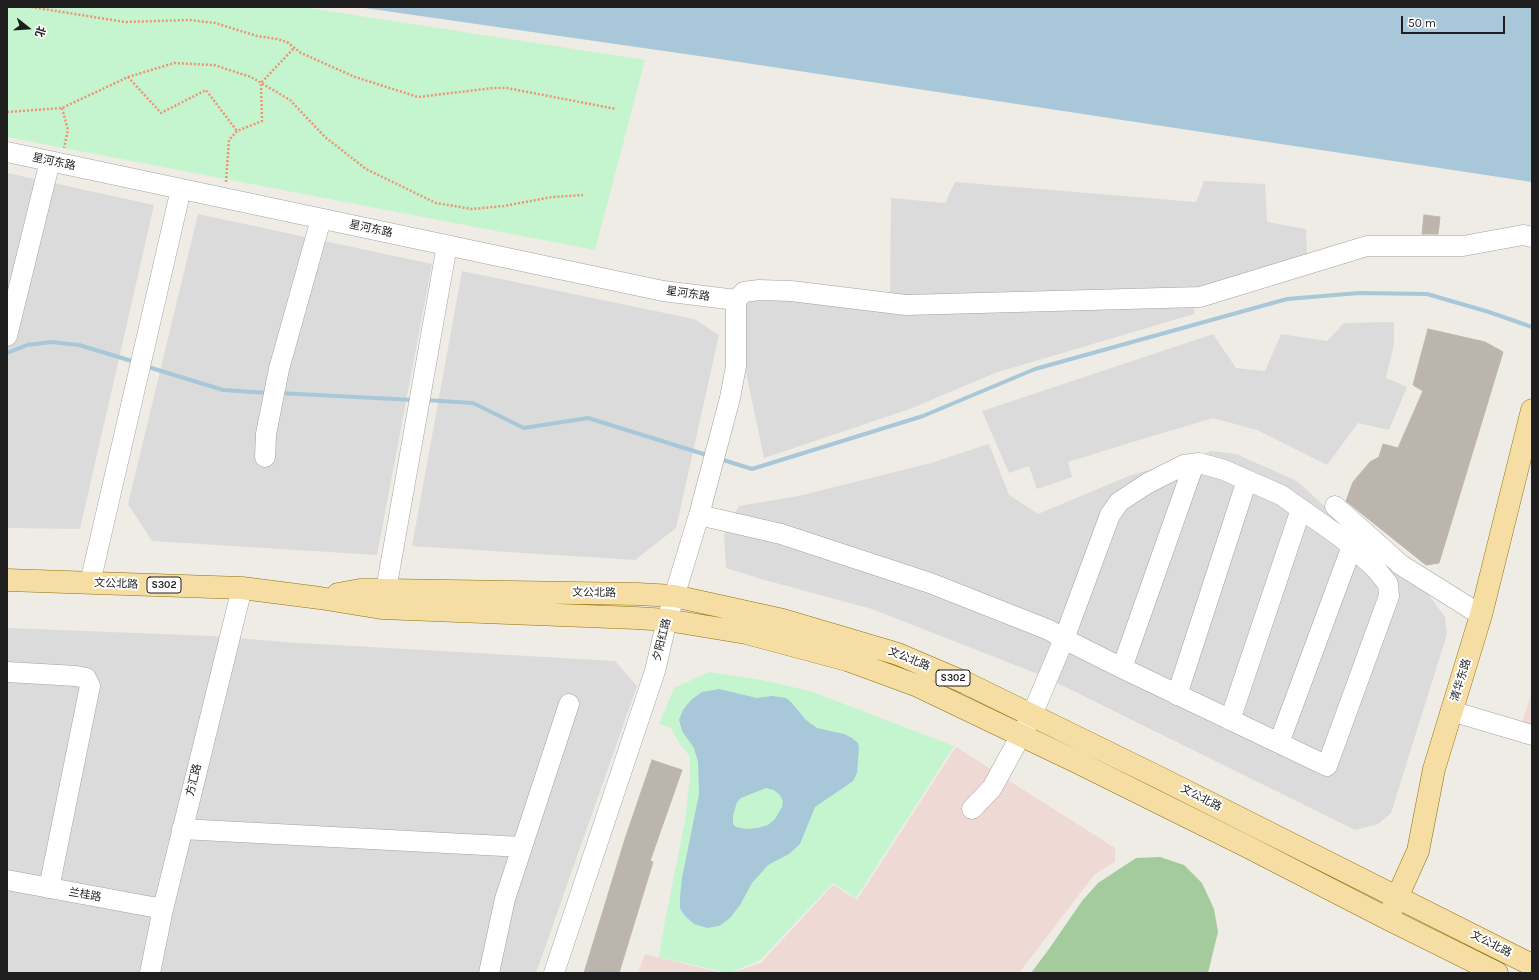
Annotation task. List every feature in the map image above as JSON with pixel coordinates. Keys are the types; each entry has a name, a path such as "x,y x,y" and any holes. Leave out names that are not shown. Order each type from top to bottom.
{"main road":[{"name":"清华东路","path":"1388,919 1418,851 1434,769 1481,615 1532,410"},
{"name":"文公北路","path":"7,580 242,588 320,598 360,590 383,599 666,620 746,633 847,660 918,686 1246,846 1497,973"},
{"name":"文公北路","path":"383,599 638,594 674,596 783,620 898,654 966,683 1158,776 1532,965"}],"street":[{"name":"星河东路","path":"7,152 663,291 736,300"},
{"path":"7,336 55,162"},
{"path":"90,583 181,189"},
{"path":"266,457 266,434 274,393 321,219"},
{"path":"736,300 744,292 759,290 791,291 906,305 1200,297 1368,246 1463,246 1523,235 1532,236"},
{"path":"383,599 447,245"},
{"name":"夕阳红路","path":"554,973 654,671 666,620 699,515 730,398 736,366 736,300"},
{"path":"699,515 781,534 930,583 1049,630 1064,638 1122,668 1177,695 1327,766 1389,596 1388,584 1376,569 1352,546 1281,495 1224,470 1198,463 1184,465 1148,483 1119,502 1110,516 1064,638 1032,715 992,788 972,809"},
{"path":"1122,668 1194,464"},
{"path":"1177,695 1247,480"},
{"path":"1335,506 1401,565 1481,615"},
{"path":"1230,720 1301,509"},
{"path":"1278,743 1352,546"},
{"name":"方汇路","path":"150,973 182,829 242,588"},
{"path":"7,672 76,676 86,678 90,686 49,888"},
{"path":"489,973 505,898 569,704"},
{"path":"1451,711 1532,735"},
{"path":"182,829 522,847"},
{"name":"兰桂路","path":"7,880 163,909"}],"path":[{"path":"31,7 125,22 189,20 215,23 257,36 287,42 301,53 355,77 418,97 494,88 507,88 616,109"},
{"path":"225,198 229,140 237,131 262,121 261,83 294,48"},
{"path":"7,112 62,108 128,77 174,63 214,66 251,77 290,100 325,137 366,169 436,203 472,209 504,206 552,196 583,195"},
{"path":"128,77 161,113 206,90 237,131"},
{"path":"55,162 68,130 62,108"}],"shaded area":[{"path":"7,173 154,205 80,529 7,528"},
{"path":"1204,181 1265,184 1267,222 1306,229 1307,254 1218,287 1194,293 1194,314 995,373 910,409 764,458 743,358 745,296 890,297 891,198 945,203 955,182 1196,202"},
{"path":"198,214 432,264 377,555 152,541 128,504"},
{"path":"462,271 694,319 719,335 676,528 635,560 412,546"},
{"path":"1394,322 1394,344 1386,378 1407,387 1389,430 1358,423 1327,465 1257,430 1213,418 1068,462 1072,477 1037,489 1029,466 1009,473 982,411 1213,334 1236,368 1265,371 1281,334 1327,341 1344,323"},
{"path":"989,444 1009,495 1038,514 1129,476 1211,451 1236,454 1297,481 1407,581 1428,594 1445,617 1447,634 1391,813 1378,824 1355,830 1043,676 872,609 726,568 724,535 739,506 798,496 931,463"},
{"path":"7,628 213,636 284,642 615,661 637,686 536,973 7,973"},
{"path":"1532,692 1532,727 1522,723"},
{"path":"956,747 1115,848 1115,862 1095,874 1019,973 731,973 761,963 833,885 857,900"},
{"path":"645,954 722,973 638,973"}],"green space":[{"path":"7,7 302,7 645,60 595,250 7,137"},
{"path":"709,672 762,680 810,691 954,746 856,898 833,883 760,960 729,973 659,957 685,820 690,776 690,757 670,727 659,724 674,688"},
{"path":"1160,857 1184,865 1202,883 1214,909 1218,932 1208,973 1031,973 1082,901 1098,883 1136,858"}],"water":[{"path":"358,7 1532,7 1532,182 713,58"},
{"path":"719,689 757,698 772,696 786,698 806,720 817,728 844,734 858,743 859,748 857,773 853,781 815,807 800,844 789,854 768,865 752,883 740,905 730,918 719,926 707,928 694,924 684,915 680,908 682,878 699,794 698,762 694,748 682,731 679,720 683,710 691,700 702,692","holes":["766,788 774,790 780,795 783,801 782,807 775,819 768,825 746,829 736,827 733,824 733,816 737,802 741,798"]}],"building":[{"path":"1424,215 1440,217 1438,234 1422,234"},
{"path":"1428,329 1485,342 1503,352 1439,563 1426,565 1346,501 1353,482 1370,462 1379,457 1383,444 1398,448 1423,391 1413,385"},
{"path":"652,760 682,770 650,861 653,862 619,973 584,973 625,839"}],"waterway":[{"path":"720,459 752,469 923,416 1035,369 1287,299 1359,293 1427,294 1489,312 1532,327"},
{"path":"7,353 27,345 51,342 79,345 135,362"},
{"path":"145,366 223,390 269,393"},
{"path":"279,393 414,400"},
{"path":"425,400 473,403 524,428 588,418 710,456"}]}
